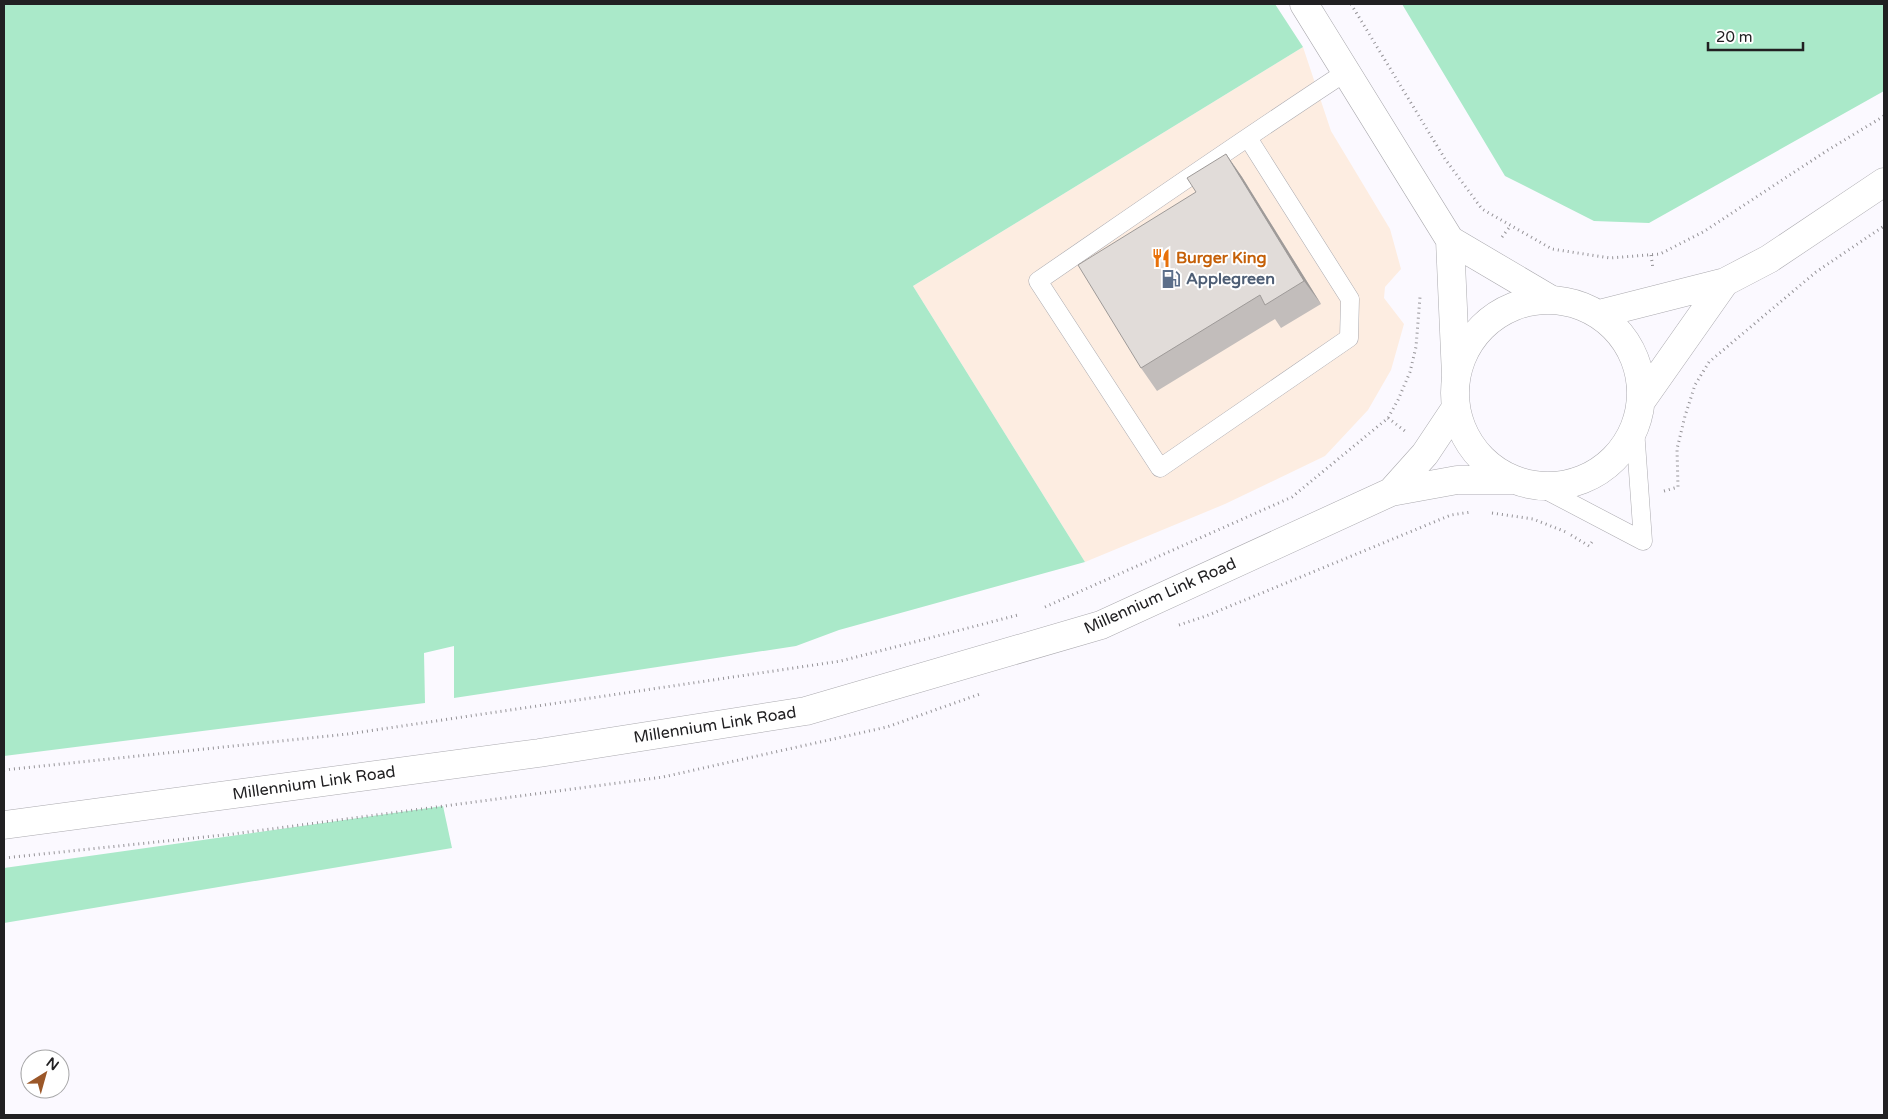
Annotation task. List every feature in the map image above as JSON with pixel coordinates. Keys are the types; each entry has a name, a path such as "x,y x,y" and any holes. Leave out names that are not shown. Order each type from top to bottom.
{"main road":[{"path":"1304,4 1450,240 1550,299"},
{"path":"1599,314 1725,282 1769,259 1884,182"},
{"path":"1450,240 1456,376 1455,408 1466,438 1485,463 1512,480 1540,487 1570,485 1598,474 1620,454 1636,429 1642,400 1641,375 1632,351 1618,330 1599,314 1576,304 1550,299 1524,302 1500,313 1479,329 1464,351 1456,376"},
{"path":"1642,400 1725,282"},
{"name":"Millennium Link Road","path":"1391,492 1425,454 1455,408"},
{"name":"Millennium Link Road","path":"4,825 539,753 806,711 1101,625 1391,492 1457,480 1512,480"}],"lane":[{"path":"1248,138 1350,299 1349,338 1160,468 1038,281 1248,138 1346,72"},
{"path":"1540,487 1643,541 1636,429"}],"path":[{"path":"1351,4 1445,159 1482,209 1552,249 1610,258 1660,254 1703,232 1828,150 1884,116"},
{"path":"1640,498 1678,487 1676,449 1695,385 1709,362 1816,272 1884,226"},
{"path":"1042,609 1292,498 1388,418"},
{"path":"1451,515 1478,511"},
{"path":"1486,512 1533,519 1567,532 1589,546 1608,522"},
{"path":"4,770 348,734 841,661 1023,614"}],"shaded area":[{"path":"1303,47 1331,131 1390,229 1401,269 1385,287 1384,298 1404,324 1391,370 1368,410 1325,456 1225,504 1085,562 913,286"}],"green space":[{"path":"4,4 1275,4 1303,47 913,286 1085,562 839,630 796,646 454,698 454,646 424,653 425,703 4,756"},
{"path":"1402,4 1884,4 1884,91 1649,223 1594,221 1505,176"},
{"path":"443,806 452,848 4,923 4,868"}],"building":[{"path":"1226,154 1304,281 1265,305 1260,295 1141,368 1078,265 1196,192 1187,178"}],"place":[{"name":"Burger King","path":"1161,258"},
{"name":"Applegreen","path":"1171,279"}]}
